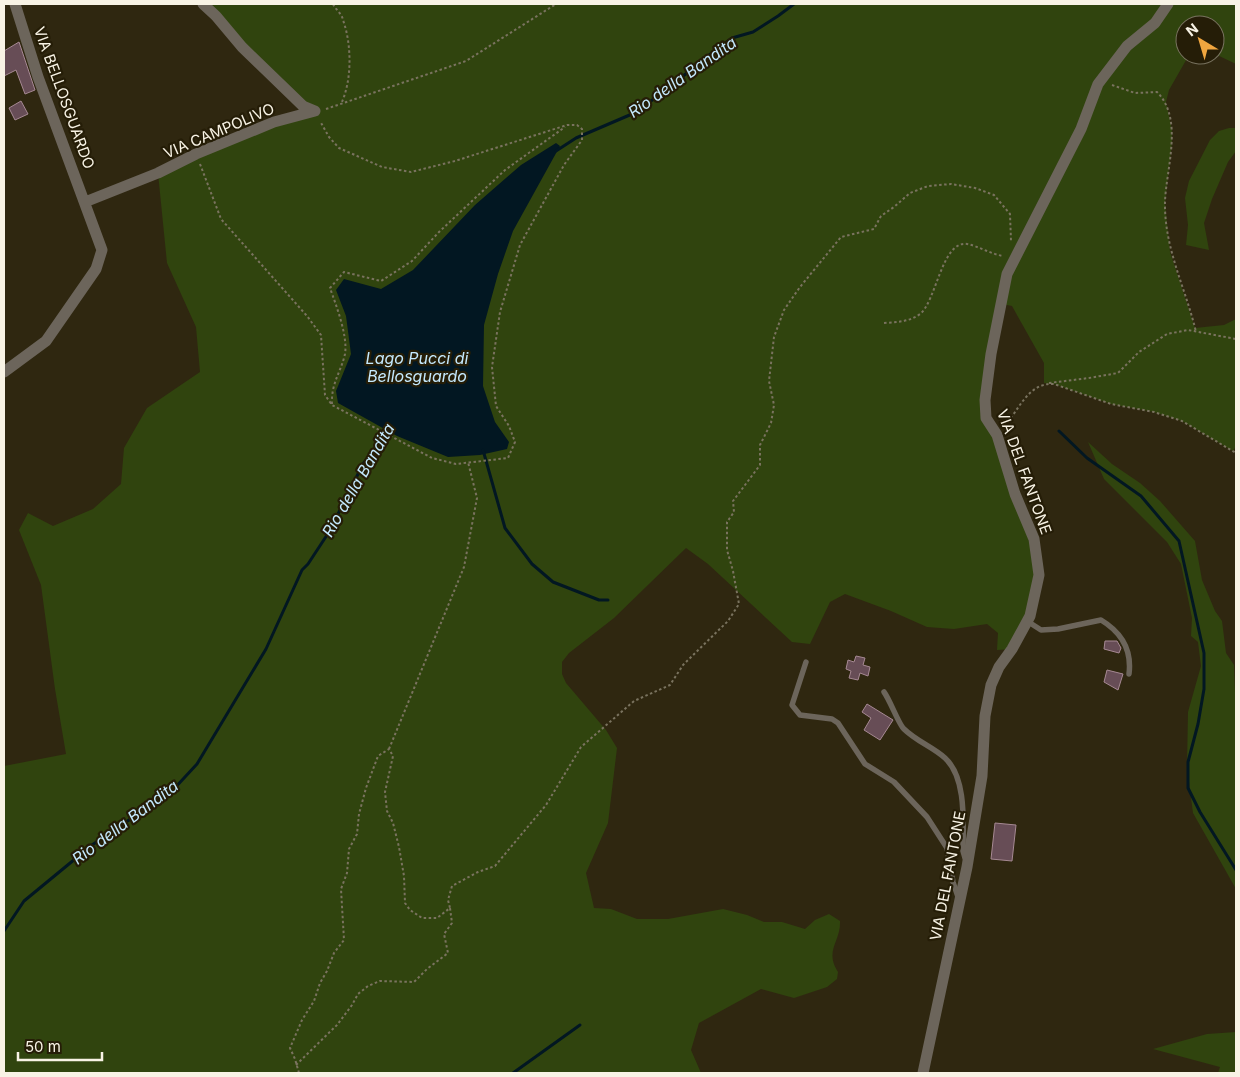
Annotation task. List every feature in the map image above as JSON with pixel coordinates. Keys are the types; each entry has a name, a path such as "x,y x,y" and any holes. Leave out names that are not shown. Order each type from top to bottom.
{"street":[{"name":"VIA BELLOSGUARDO","path":"15,4 38,77 85,202"},
{"path":"203,4 216,16 242,47 303,106 315,111"},
{"name":"VIA DEL FANTONE","path":"923,1073 967,867 982,776 985,716 992,685 999,667 1012,649 1030,616 1038,575 1034,539 1015,494 997,435 986,418 985,400 992,354 1011,258 1081,129 1090,100 1102,79 1126,46 1155,23 1168,4"},
{"name":"VIA CAMPOLIVO","path":"85,202 158,173 196,154 274,122 315,111"},
{"path":"4,372 46,341 96,270 102,250 85,202"}],"lane":[{"path":"1027,621 1041,630 1101,620 1122,638 1129,654 1129,674"},
{"path":"806,662 792,705 800,715 832,718 838,723 865,764 894,782 927,817 948,848 953,882 960,901"},
{"path":"884,692 892,704 903,729 947,759 958,776 962,802 963,851 967,867"}],"path":[{"path":"333,4 343,19 350,57 346,93 341,104"},
{"path":"196,154 221,219 307,316 321,335 325,394 332,405 432,458 456,464 508,458 515,442 509,426 496,406 492,367 500,312 520,245 564,164 582,140 582,129 577,125 567,125 455,161 411,172 382,167 338,148 329,137 315,111 341,104 466,61 556,4"},
{"path":"1102,79 1114,86 1135,93 1157,92 1166,102 1172,130 1165,203 1170,252 1196,332"},
{"path":"332,405 331,392 345,353 341,320 330,288 344,272 381,282 412,261 439,232 505,170 567,125"},
{"path":"296,1065 337,1024 358,994 368,986 380,982 414,982 426,969 448,953 444,934 452,923 448,900 452,886 478,872 495,866 546,805 581,747 634,701 670,685 683,666 728,621 738,604 733,571 727,550 726,522 734,512 733,501 760,465 760,445 771,423 774,405 769,380 774,337 784,310 800,287 841,237 874,229 881,216 910,193 928,186 951,184 975,188 994,195 1010,214 1011,258 966,244 958,245 951,252 941,270 926,308 909,320 884,324"},
{"path":"997,435 1029,393 1044,383 1118,373 1139,352 1167,334 1188,330 1236,339"},
{"path":"1044,383 1054,384 1111,404 1154,412 1182,422 1236,453"},
{"path":"298,1073 290,1048 302,1020 314,1001 334,953 344,940 341,889 347,873 349,850 357,834 359,814 366,788 378,756 389,749 464,567 477,498 468,462"},
{"path":"389,749 394,756 385,792 387,810 393,823 399,847 406,903 410,910 422,918 437,918 450,908"}],"green space":[{"path":"203,4 1236,4 1236,64 1225,59 1225,15 1175,15 1175,65 1183,65 1169,90 1166,102 1172,130 1172,143 1165,203 1170,252 1195,328 1224,325 1236,319 1236,446 1233,451 1182,421 1154,412 1111,404 1054,384 1044,383 1044,363 1012,306 1002,304 985,400 1039,575 1030,616 1012,649 997,650 998,633 987,624 954,629 927,627 845,594 830,602 810,644 792,642 708,564 686,548 614,618 569,653 562,662 562,674 566,683 606,730 617,748 608,823 586,873 594,908 611,909 637,919 668,919 723,909 747,915 764,922 782,922 805,929 815,920 829,914 840,921 840,928 833,952 834,964 838,972 837,979 827,987 794,998 761,989 699,1023 691,1050 701,1073 4,1073 4,766 66,754 41,585 19,530 28,513 53,526 93,509 121,484 124,448 147,408 200,372 196,327 167,263 158,173 314,111"},
{"path":"1236,128 1236,151 1228,162 1204,223 1209,250 1186,245 1188,225 1185,198 1189,181 1210,140 1219,131"},
{"path":"1088,442 1112,464 1140,483 1160,501 1195,541 1202,580 1215,611 1222,621 1226,653 1234,665 1236,719 1236,889 1193,813 1187,767 1188,712 1201,666 1198,642 1191,636 1192,618 1181,564 1167,542 1104,479"},
{"path":"1236,1032 1236,1073 1218,1073 1220,1067 1153,1049 1207,1034"}],"water":[{"name":"Lago Pucci di Bellosguardo","path":"556,143 560,146 513,231 498,274 484,325 483,386 495,422 509,442 507,449 480,455 448,457 397,436 338,403 336,391 351,354 346,316 336,290 344,279 381,289 413,270 475,205 521,165"}],"building":[{"path":"19,42 35,90 25,94 16,70 4,76 4,51"},
{"path":"21,101 28,114 15,120 9,108"},
{"path":"1105,641 1117,641 1121,648 1119,653 1104,649"},
{"path":"856,656 865,658 863,665 870,667 868,676 860,673 858,680 849,678 851,671 846,669 848,660 854,662"},
{"path":"1107,670 1123,674 1118,690 1104,682"},
{"path":"867,704 893,720 880,740 864,730 871,718 862,712"},
{"path":"995,823 1016,825 1012,861 991,859"}],"waterway":[{"name":"Rio della Bandita","path":"556,151 576,138 632,114 661,94 732,38 753,32 794,4"},
{"name":"Rio della Bandita","path":"4,931 24,901 92,845 172,791 197,764 266,649 302,570 329,532 363,464 391,428"},
{"path":"1059,431 1087,458 1141,496 1179,541 1204,653 1204,689 1198,724 1188,762 1188,788 1200,812 1236,870"},
{"path":"483,450 505,528 532,564 553,582 599,600 608,600"},
{"path":"513,1073 580,1025"}]}
